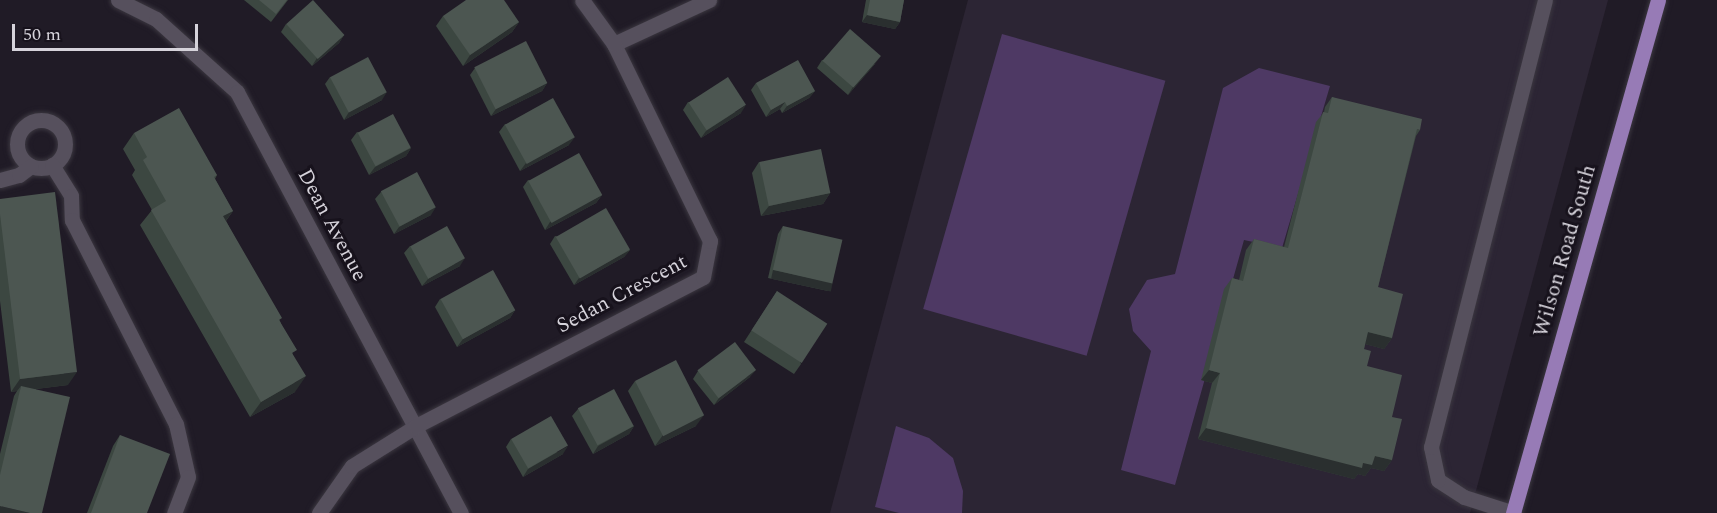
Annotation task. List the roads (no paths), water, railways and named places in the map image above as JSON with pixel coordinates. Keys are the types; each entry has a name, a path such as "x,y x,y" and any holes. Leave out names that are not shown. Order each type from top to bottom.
{"main road":[{"name":"Wilson Road South","path":"1514,513 1658,0"}],"street":[{"name":"Dean Avenue","path":"118,0 156,19 237,92 461,513"},
{"name":"Sedan Crescent","path":"416,426 703,277 710,241 614,44 582,0"},
{"path":"614,44 709,0"},
{"path":"1514,513 1464,497 1438,480 1431,447 1545,0"},
{"path":"42,121 56,126 64,140 62,154 52,165 38,168 31,166 19,155 17,139 26,125 42,121"},
{"path":"52,165 71,196 72,220 176,424 188,477 174,513"},
{"path":"0,180 19,175 31,166"},
{"path":"319,513 352,466 416,426"}]}
